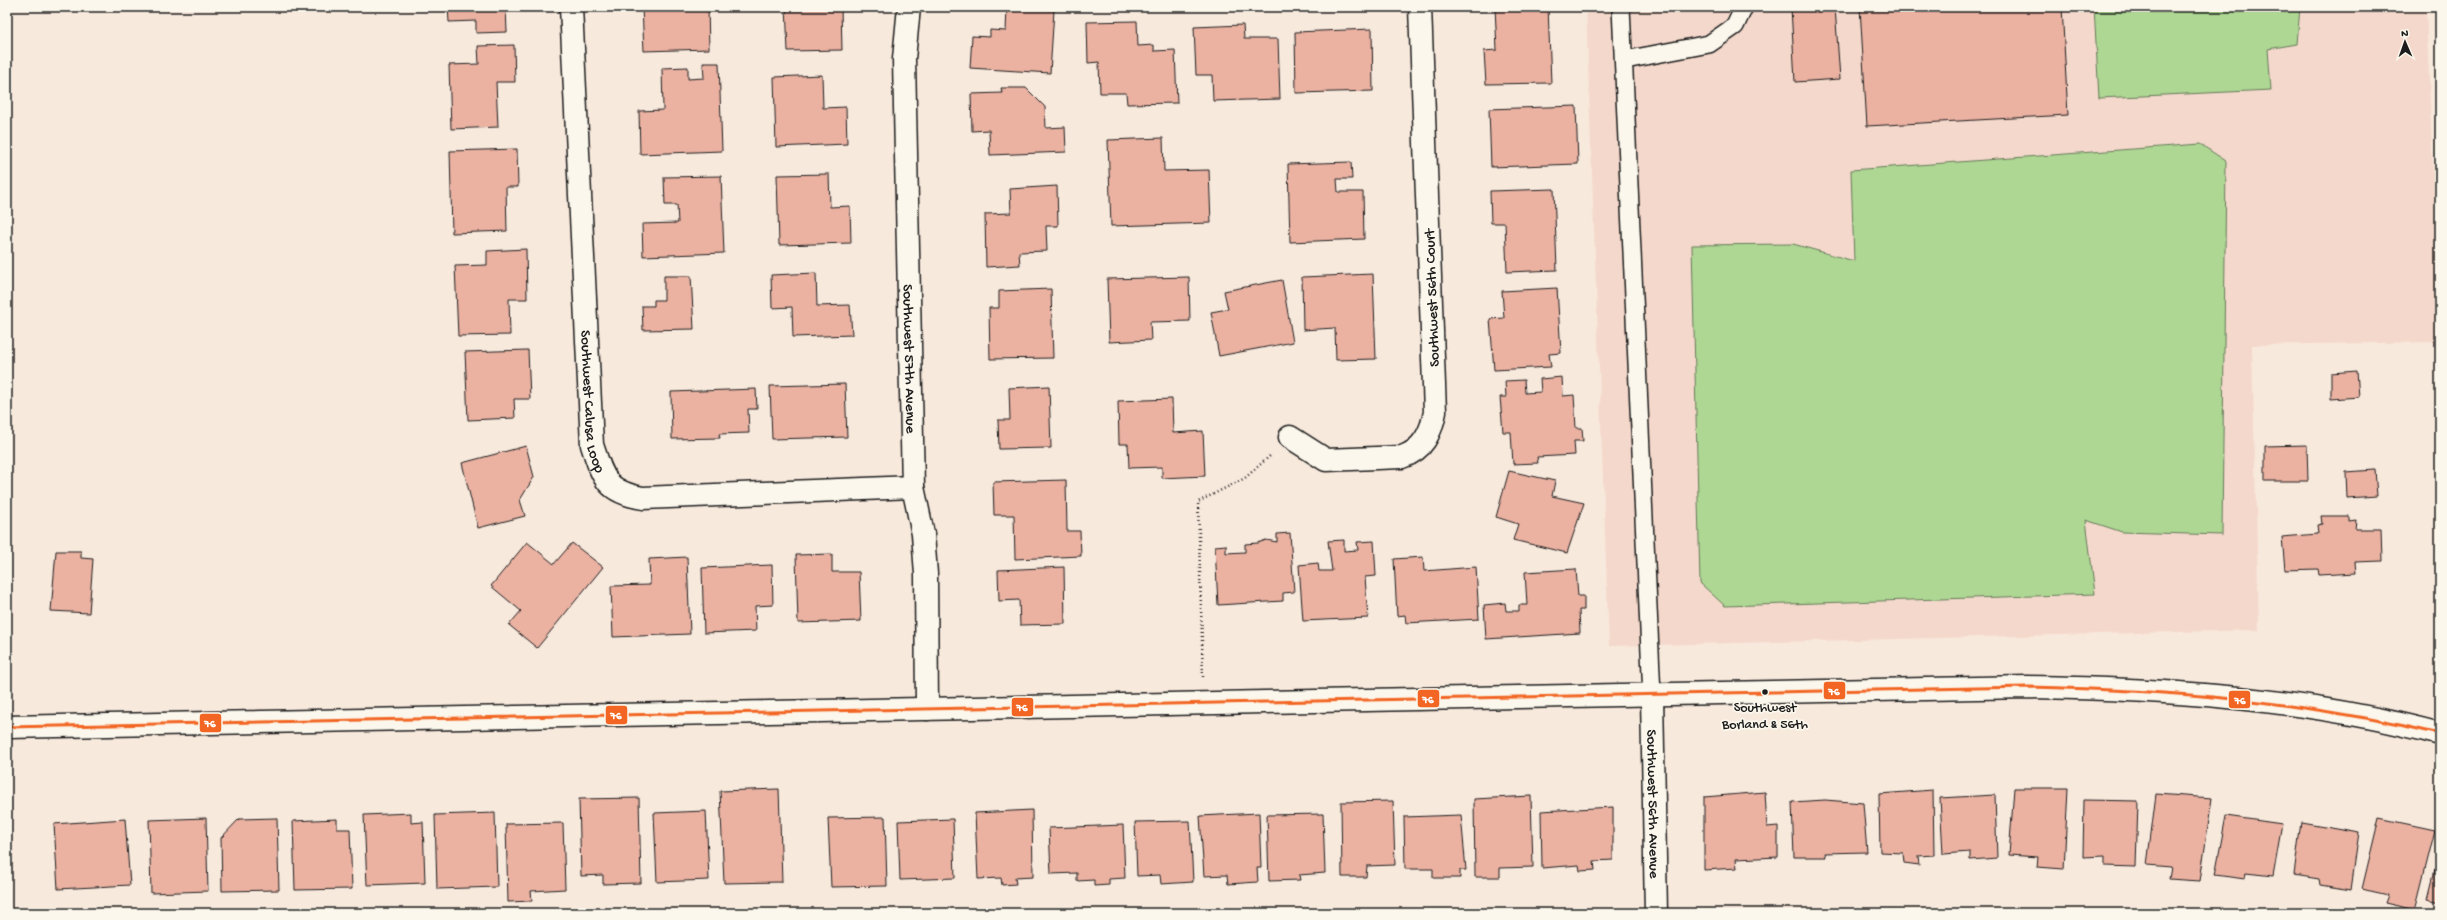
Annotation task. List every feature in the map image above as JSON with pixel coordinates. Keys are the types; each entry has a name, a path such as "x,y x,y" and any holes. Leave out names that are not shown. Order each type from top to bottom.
{"main road":[{"name":"Southwest Calusa Loop","path":"571,7 592,445 603,476 616,490 626,495 643,498 913,487"},
{"name":"Southwest 57th Avenue","path":"909,7 904,59 913,487 923,534 925,567 927,709"},
{"name":"Southwest 56th Court","path":"1290,437 1326,460 1402,457 1417,449 1432,429 1435,412 1420,7"},
{"path":"7,727 1204,703 1652,696 1843,690 2088,688 2220,697 2283,704 2340,713 2440,734"},
{"name":"Southwest 56th Avenue","path":"1652,696 1656,913"}],"lane":[{"path":"1621,7 1652,696"},
{"path":"1624,60 1709,44 1735,26 1744,7"}],"path":[{"path":"1204,703 1198,502 1245,478 1290,437"}],"shaded area":[{"path":"1586,7 2426,7 2440,342 2252,345 2259,630 1609,646"}],"green space":[{"path":"2094,7 2300,7 2297,44 2268,49 2271,90 2099,98"},
{"path":"2200,144 2226,161 2222,535 2122,532 2086,520 2095,594 1725,606 1700,583 1692,245 1793,244 1854,261 1851,170"}],"building":[{"path":"448,7 506,7 507,32 476,33 476,21 449,22"},
{"path":"642,7 708,7 709,49 644,51"},
{"path":"786,7 841,7 842,50 788,51"},
{"path":"1495,7 1548,7 1551,83 1486,84 1484,51 1497,50"},
{"path":"1791,7 1835,7 1840,79 1795,82"},
{"path":"1860,7 2062,7 2068,115 1867,126"},
{"path":"1007,8 1054,10 1050,73 970,68 972,36 990,37 990,30 1006,31"},
{"path":"1137,21 1138,46 1154,45 1154,51 1175,50 1177,103 1127,104 1126,93 1100,93 1099,62 1088,63 1087,22"},
{"path":"1243,25 1244,39 1278,39 1280,99 1213,101 1212,75 1196,75 1194,27"},
{"path":"1372,29 1373,91 1296,93 1295,32"},
{"path":"514,45 515,82 496,82 498,127 451,129 449,65 479,64 478,46"},
{"path":"703,63 719,63 722,151 640,154 639,111 663,110 662,68 688,67 688,79 704,78"},
{"path":"822,75 823,108 846,107 847,144 776,147 774,77"},
{"path":"1001,88 1026,88 1045,107 1046,128 1065,127 1066,152 990,155 989,130 972,131 971,94 1002,93"},
{"path":"1576,106 1578,164 1491,167 1489,109"},
{"path":"1163,138 1164,171 1209,170 1211,223 1111,226 1108,140"},
{"path":"517,149 518,187 506,187 507,231 452,233 450,151"},
{"path":"1351,162 1352,179 1337,179 1338,192 1363,192 1364,239 1290,242 1288,164"},
{"path":"829,174 830,207 850,206 851,243 779,245 777,175"},
{"path":"721,176 724,253 643,256 642,224 678,223 677,205 665,205 664,177"},
{"path":"1057,186 1058,226 1046,226 1047,251 1019,252 1020,265 986,267 985,214 1011,213 1010,189"},
{"path":"1554,189 1557,270 1507,272 1505,223 1491,223 1490,191"},
{"path":"526,249 527,299 509,299 510,335 458,336 455,266 487,265 487,251"},
{"path":"816,273 817,306 850,305 852,335 793,337 792,307 772,308 771,275"},
{"path":"1373,274 1376,359 1336,360 1335,328 1303,330 1302,277"},
{"path":"664,276 691,276 694,329 643,330 642,306 654,306 654,300 664,300"},
{"path":"1189,277 1190,321 1150,322 1151,340 1109,342 1107,279"},
{"path":"1282,280 1293,342 1219,356 1211,312 1228,309 1224,291"},
{"path":"1557,288 1561,353 1549,354 1551,367 1494,370 1490,319 1504,318 1502,291"},
{"path":"1051,289 1053,358 990,359 989,308 999,308 999,291"},
{"path":"528,350 530,399 514,399 515,418 468,420 465,352"},
{"path":"2357,371 2359,397 2331,399 2331,373"},
{"path":"1562,377 1563,396 1574,395 1576,428 1582,428 1583,441 1574,441 1575,455 1537,457 1538,463 1513,464 1511,432 1503,432 1500,397 1506,397 1505,381 1524,380 1525,393 1541,392 1540,379"},
{"path":"845,384 847,437 772,439 770,386"},
{"path":"1049,386 1051,448 999,449 998,420 1010,420 1009,388"},
{"path":"756,389 757,409 748,409 749,433 719,434 720,438 672,439 671,392"},
{"path":"1172,399 1173,433 1203,431 1205,476 1162,478 1162,467 1129,468 1128,444 1119,444 1118,401"},
{"path":"2307,445 2308,481 2265,481 2265,446"},
{"path":"526,446 534,477 520,500 525,516 478,528 462,463"},
{"path":"2375,470 2377,496 2347,498 2346,472"},
{"path":"1509,471 1555,481 1552,496 1584,503 1567,553 1513,540 1518,524 1496,517"},
{"path":"1066,480 1067,531 1080,531 1081,556 1015,559 1014,515 994,515 993,482"},
{"path":"2321,516 2349,516 2349,521 2356,520 2355,529 2381,529 2382,561 2355,562 2356,573 2319,575 2318,569 2285,570 2282,537 2318,534 2317,525 2322,524"},
{"path":"1290,533 1294,592 1283,593 1283,601 1218,605 1215,546 1226,545 1226,553 1245,552 1245,544 1258,543 1266,540 1277,542 1277,534"},
{"path":"1344,540 1344,551 1358,550 1357,542 1374,541 1376,576 1365,577 1368,618 1303,621 1299,565 1318,563 1319,571 1332,571 1328,541"},
{"path":"527,542 554,564 572,543 603,567 537,648 509,625 521,611 491,586"},
{"path":"56,551 81,551 81,558 93,559 89,613 51,611"},
{"path":"832,554 832,572 859,572 861,621 798,623 796,555"},
{"path":"687,557 690,634 613,637 611,586 650,585 649,559"},
{"path":"1423,557 1424,571 1476,567 1479,619 1406,623 1405,615 1397,616 1394,559"},
{"path":"772,565 773,605 755,606 756,631 704,633 702,568"},
{"path":"1064,567 1065,624 1020,625 1019,600 999,601 998,570"},
{"path":"1576,569 1578,596 1584,596 1584,610 1579,610 1580,633 1486,639 1484,605 1505,603 1506,611 1519,611 1519,605 1527,605 1525,572"},
{"path":"2014,788 2068,788 2064,869 2037,867 2038,857 2009,855"},
{"path":"779,789 782,882 724,883 720,791"},
{"path":"1933,790 1934,855 1918,856 1919,865 1904,863 1903,853 1880,852 1879,794"},
{"path":"1765,792 1767,827 1778,826 1778,857 1736,859 1737,868 1704,870 1704,797"},
{"path":"2156,794 2212,798 2200,881 2169,879 2171,867 2147,865"},
{"path":"1995,795 1997,858 1970,860 1970,852 1943,854 1940,798"},
{"path":"1531,796 1533,867 1500,868 1500,877 1475,877 1474,799"},
{"path":"639,798 641,883 603,884 603,875 581,876 579,799"},
{"path":"1825,800 1863,803 1867,852 1825,853 1826,857 1794,857 1792,802"},
{"path":"2084,800 2138,801 2136,867 2105,866 2105,856 2083,857"},
{"path":"1393,801 1395,865 1367,866 1366,877 1342,877 1341,802"},
{"path":"1613,807 1613,860 1594,861 1595,870 1580,871 1579,865 1542,868 1541,811"},
{"path":"1032,810 1033,877 1015,878 1016,884 1002,885 1001,878 978,879 975,813"},
{"path":"706,811 709,880 657,882 654,813"},
{"path":"411,813 411,823 423,822 425,883 367,885 364,815"},
{"path":"495,813 497,887 437,889 435,815"},
{"path":"1259,813 1261,868 1257,868 1258,882 1228,884 1227,875 1204,876 1200,816"},
{"path":"1323,814 1325,873 1299,875 1300,880 1269,881 1267,815"},
{"path":"1461,815 1466,870 1460,870 1460,878 1433,878 1433,869 1405,869 1404,817"},
{"path":"2226,816 2282,824 2273,876 2246,873 2245,879 2215,875"},
{"path":"885,817 887,886 831,887 828,818"},
{"path":"206,818 208,891 151,893 149,820"},
{"path":"277,818 279,890 222,891 221,838 239,819"},
{"path":"2379,818 2435,830 2415,910 2385,903 2388,895 2362,889"},
{"path":"125,819 130,885 58,889 54,824"},
{"path":"337,819 337,829 350,829 352,889 295,890 293,821"},
{"path":"953,819 955,878 900,880 898,821"},
{"path":"1190,821 1193,882 1161,884 1160,875 1137,876 1135,822"},
{"path":"2301,822 2359,832 2351,890 2320,885 2319,879 2294,875"},
{"path":"563,823 565,889 531,891 532,901 508,902 506,824"},
{"path":"1123,825 1125,878 1109,879 1109,885 1094,886 1094,880 1077,881 1077,873 1051,874 1049,828"},
{"path":"2440,850 2440,902 2428,899"}],"transit line":[{"name":"76","path":"7,727 2028,687 2132,691 2236,699 2338,713 2440,734"}],"place":[{"name":"Southwest Borland & 56th","path":"1765,692"}]}
